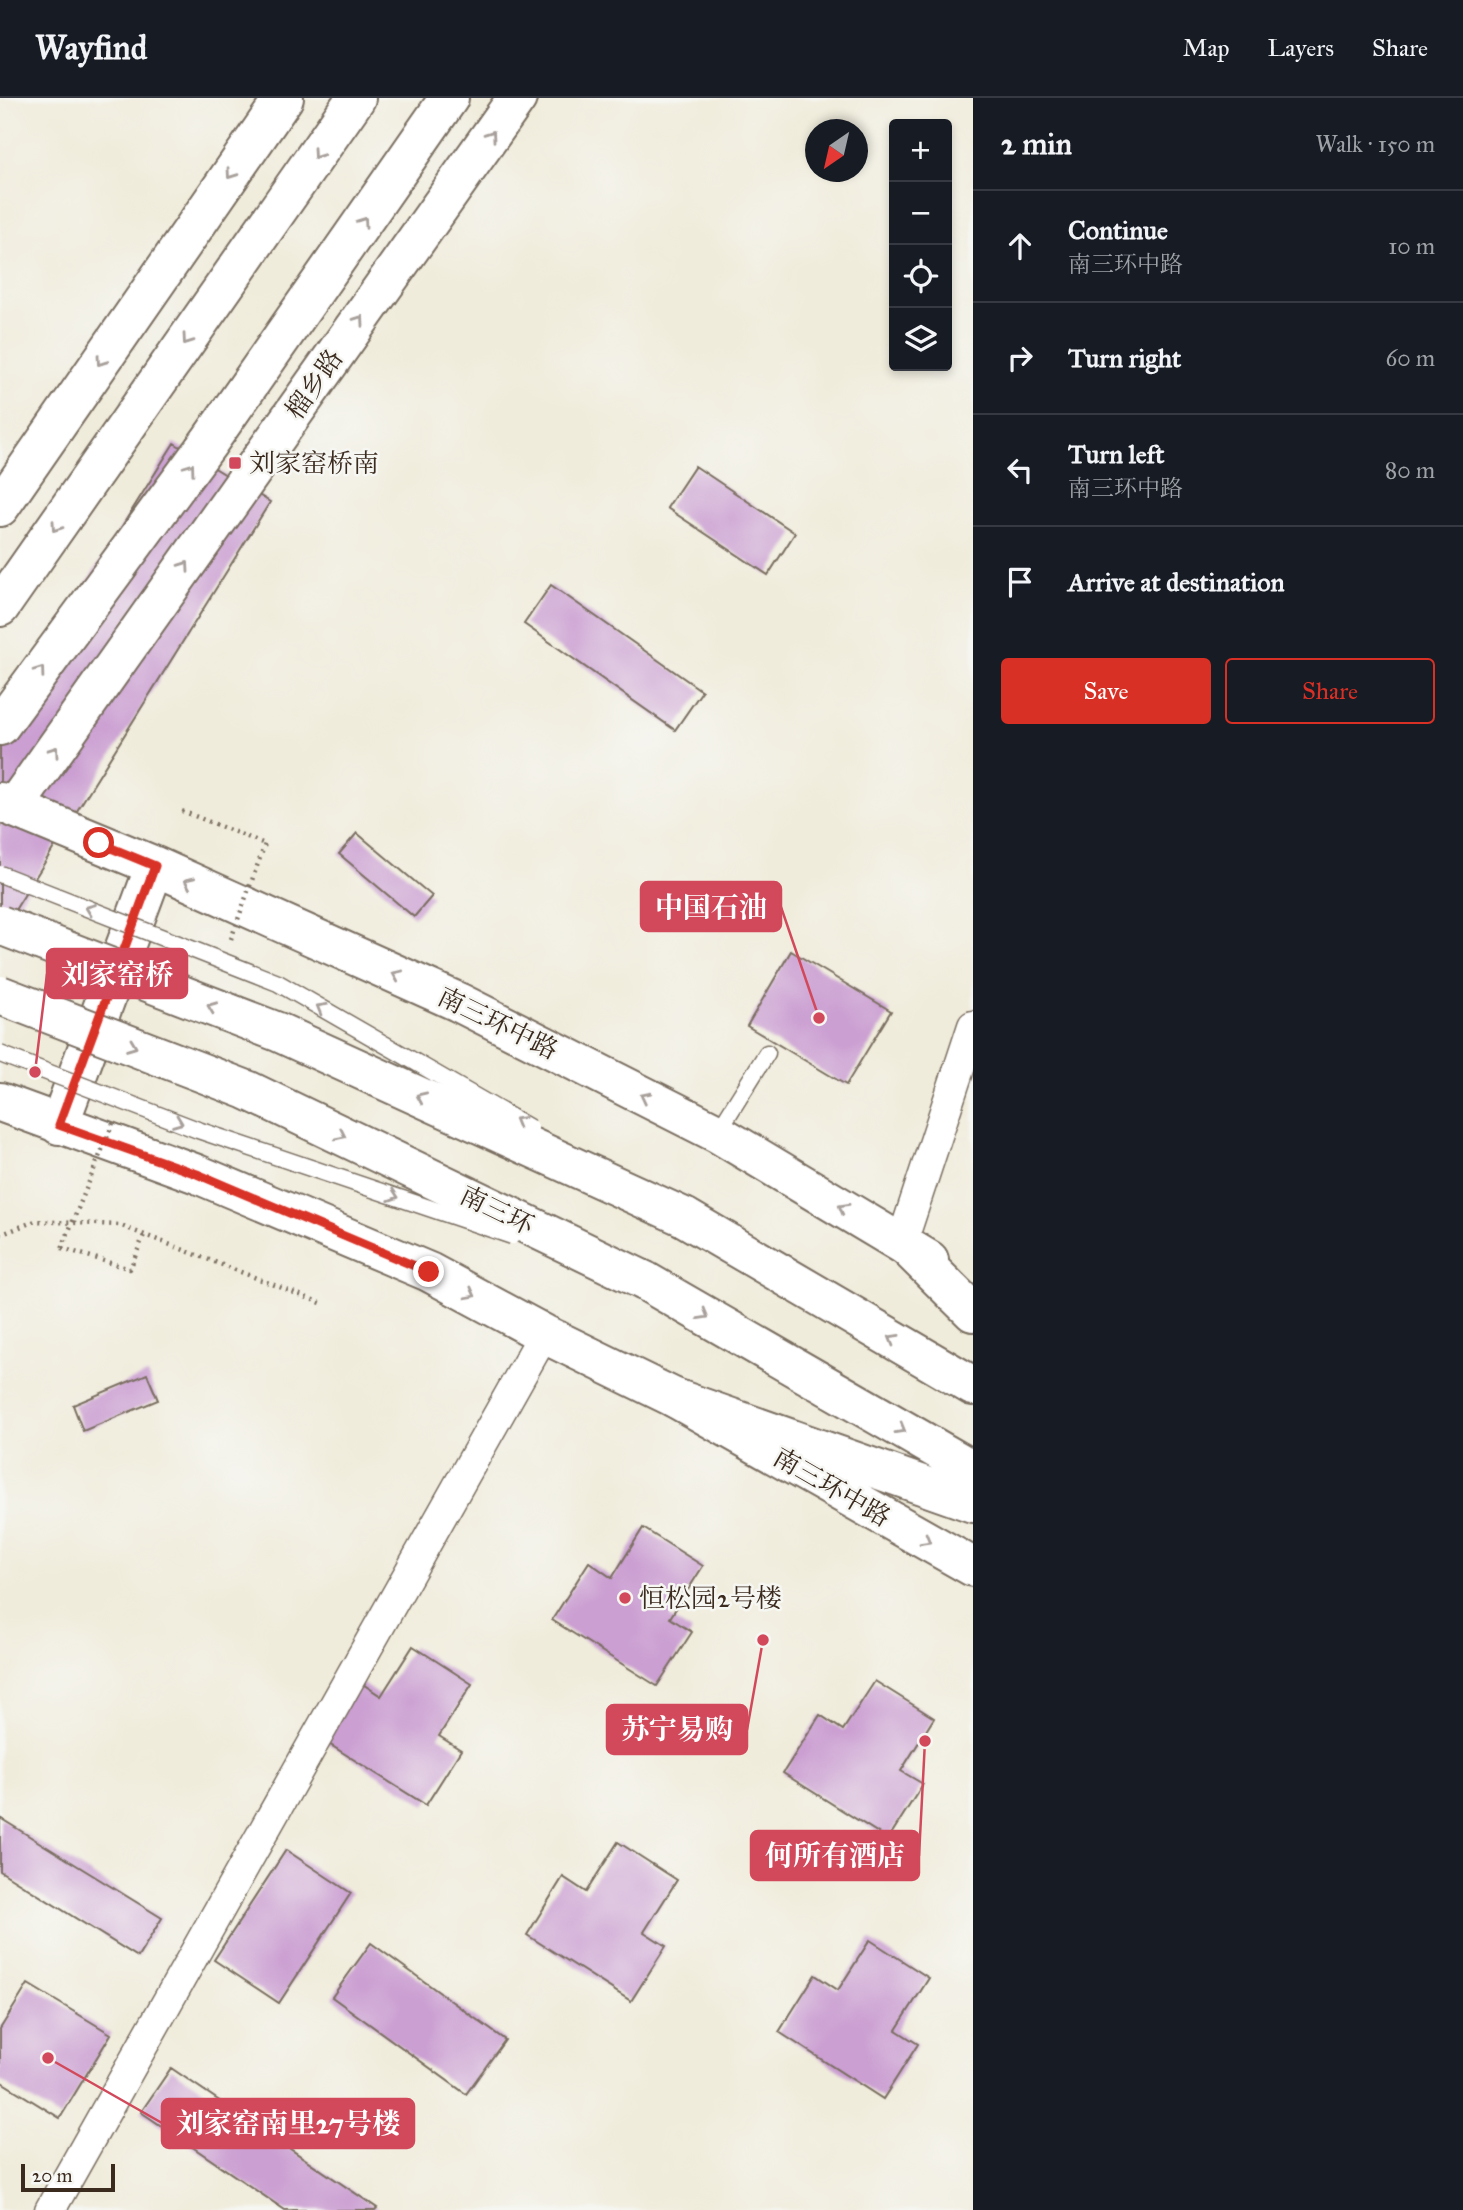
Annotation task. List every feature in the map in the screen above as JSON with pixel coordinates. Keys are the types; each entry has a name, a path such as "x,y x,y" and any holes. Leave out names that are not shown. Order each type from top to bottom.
{"main road":[{"path":"0,506 284,98"},
{"path":"0,607 356,98"},
{"name":"榴乡路","path":"0,726 209,442 449,98"},
{"name":"榴乡路","path":"7,804 517,98"},
{"name":"南三环中路","path":"7,804 155,866 458,1002 717,1133 902,1242 973,1289"},
{"path":"59,1125 155,866"},
{"path":"0,925 278,1032 684,1216 973,1387"},
{"name":"南三环","path":"0,995 247,1090 645,1281 973,1470"},
{"name":"南三环中路","path":"0,1102 197,1174 429,1272 544,1334 675,1398 973,1567"},
{"path":"902,1242 973,1312"},
{"path":"675,1398 973,1503"}],"street":[{"path":"902,1242 973,1026"},
{"path":"50,2210 544,1334"}],"lane":[{"path":"0,874 278,983 684,1216"},
{"path":"717,1133 767,1053"},
{"path":"0,1054 198,1130 645,1281"}],"path":[{"path":"182,811 265,844 227,949"},
{"path":"113,1121 62,1248 130,1269 144,1235"},
{"path":"0,1235 35,1221 119,1225 321,1303"}],"building":[{"path":"174,443 270,502 0,934 0,721"},
{"path":"695,466 795,533 768,575 667,508"},
{"path":"551,585 702,691 675,730 524,624"},
{"path":"357,833 432,896 414,917 339,854"},
{"path":"791,951 891,1011 846,1085 747,1026"},
{"path":"147,1374 158,1400 83,1431 73,1405"},
{"name":"恒松园2号楼","path":"643,1528 703,1566 670,1618 692,1632 657,1686 552,1620 589,1562 612,1578"},
{"path":"413,1646 472,1684 439,1736 461,1750 426,1805 321,1739 358,1681 381,1696"},
{"path":"875,1681 934,1718 901,1771 923,1784 888,1839 783,1773 820,1715 843,1730"},
{"path":"0,1818 162,1918 138,1957 0,1871"},
{"path":"618,1842 677,1880 644,1932 666,1946 631,2001 527,1935 563,1877 586,1892"},
{"path":"286,1850 351,1893 279,2003 214,1960"},
{"path":"870,1940 929,1978 896,2030 918,2044 883,2099 779,2032 815,1975 838,1990"},
{"path":"371,1943 505,2040 466,2094 332,1997"},
{"path":"28,1984 111,2034 60,2118 0,2081 0,2029"},
{"path":"171,2068 377,2208 285,2210 141,2112"}],"place":[{"name":"刘家窑桥南","path":"235,463"},
{"name":"中国石油","path":"819,1018"},
{"name":"刘家窑桥","path":"35,1072"},
{"name":"恒松园2号楼","path":"625,1598"},
{"name":"苏宁易购","path":"763,1640"},
{"name":"何所有酒店","path":"925,1741"},
{"name":"刘家窑南里27号楼","path":"48,2058"}],"route":[{"path":"99,843 155,866 59,1125 197,1174 429,1272"}]}
